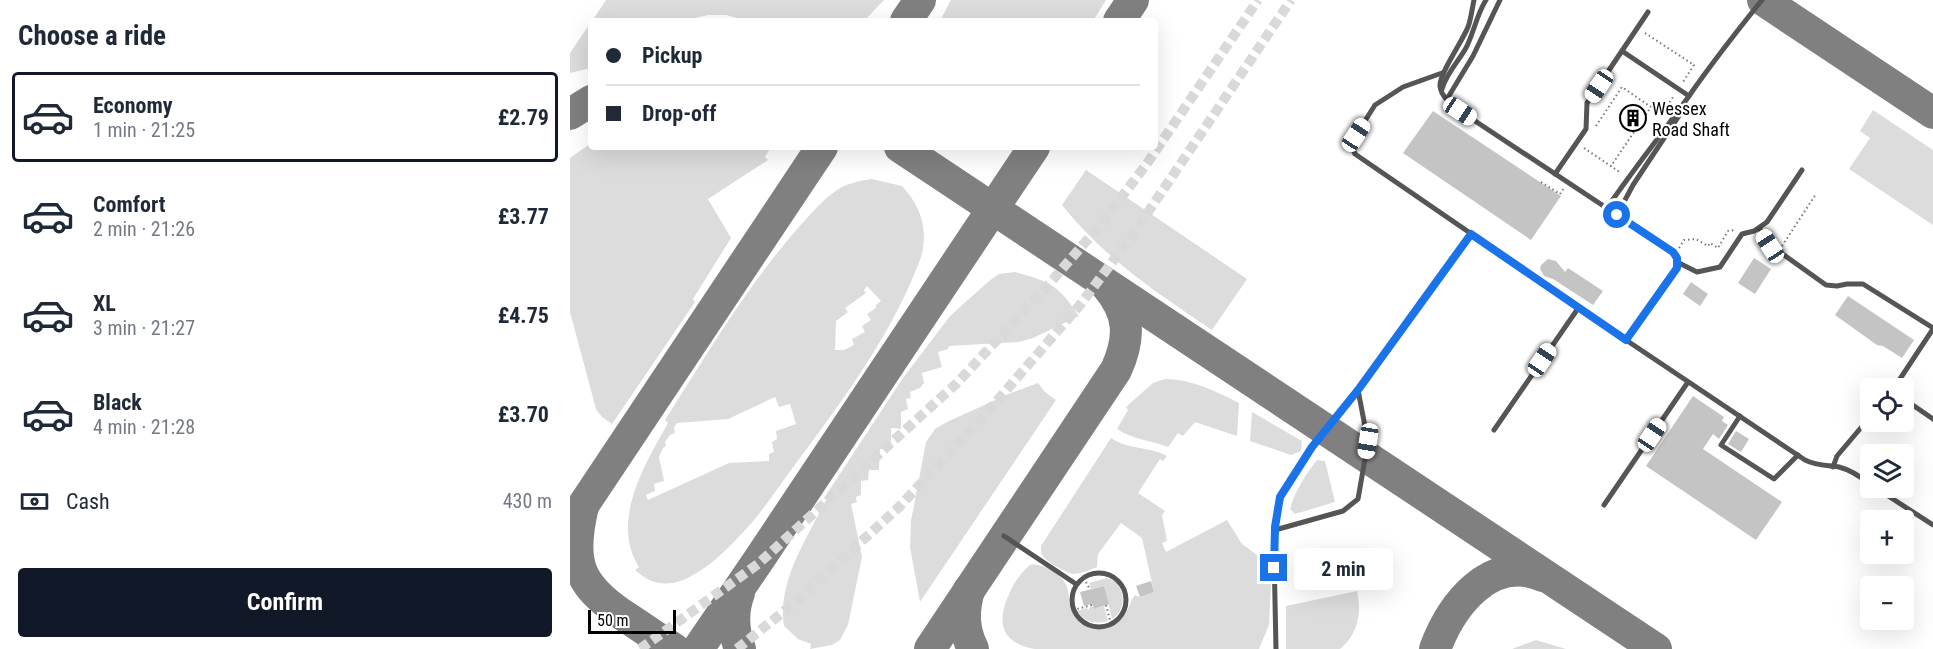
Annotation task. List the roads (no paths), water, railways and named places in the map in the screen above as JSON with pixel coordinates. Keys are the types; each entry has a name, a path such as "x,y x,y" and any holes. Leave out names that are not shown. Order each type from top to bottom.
{"lane":[{"path":"1474,0 1468,26 1456,52 1442,73 1440,86 1444,97 1460,111 1673,252 1677,268 1626,340"},
{"path":"1444,97 1445,79 1464,50 1486,0"},
{"path":"1444,97 1473,56 1500,0"},
{"path":"1607,208 1705,71 1718,58 1762,0"},
{"path":"1555,174 1586,129 1587,103 1648,12"},
{"path":"1622,51 1689,96"},
{"path":"1442,73 1402,87 1375,105 1356,135 1353,149 1355,154 1798,455 1816,465 1853,472 1860,477"},
{"path":"1617,215 1633,185 1702,81"},
{"path":"1677,262 1697,272 1718,269 1742,234 1759,228 1772,216 1802,171"},
{"path":"1759,228 1770,246 1826,285 1863,284 1933,328 1900,378"},
{"path":"1276,649 1275,530 1280,497 1312,447 1358,390 1471,234"},
{"path":"1494,430 1579,307"},
{"path":"1604,505 1688,382"},
{"path":"1275,530 1343,511 1358,499 1368,441 1358,390"},
{"path":"1914,406 1933,418"},
{"path":"1740,416 1721,445 1774,479 1798,455"},
{"path":"1833,467 1837,456 1860,429"},
{"path":"1891,498 1933,525"},
{"path":"1004,536 1076,584"},
{"path":"1105,573 1112,575 1121,582 1126,594 1126,605 1122,614 1111,624 1101,627 1085,623 1073,610 1072,596 1076,584 1084,578 1105,573"}],"tunnel":[{"path":"1158,147 1258,0"},
{"path":"737,649 793,604 899,507 982,418 1080,305 1134,233 1291,0"},
{"path":"640,649 758,564 957,383 1102,223 1156,150"}],"place":[{"name":"Wessex Road Shaft","path":"1633,118"}]}
